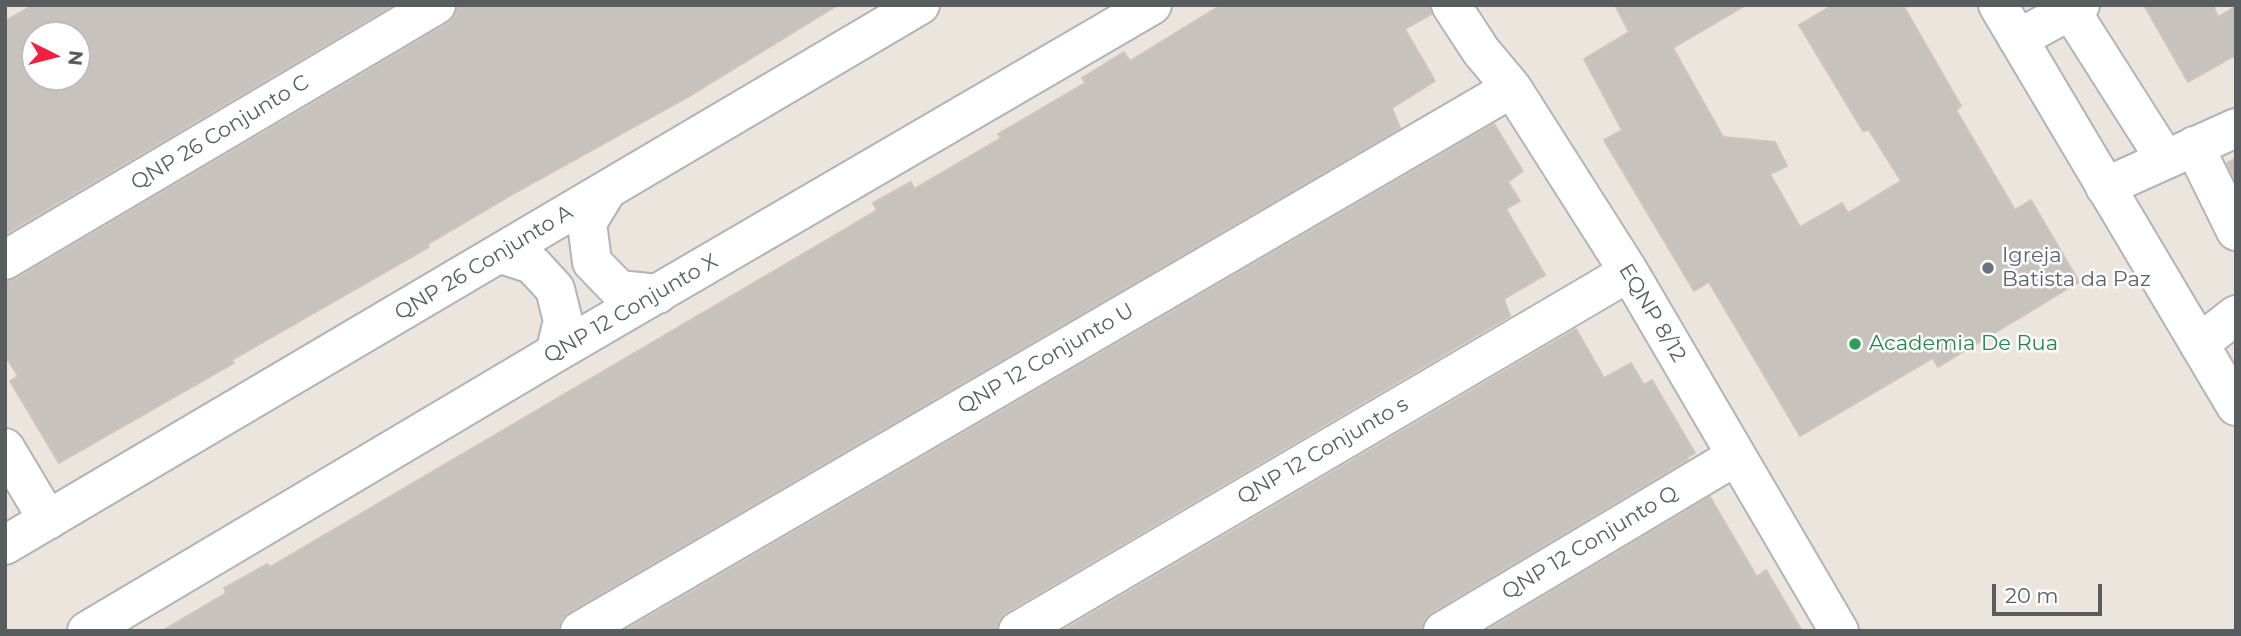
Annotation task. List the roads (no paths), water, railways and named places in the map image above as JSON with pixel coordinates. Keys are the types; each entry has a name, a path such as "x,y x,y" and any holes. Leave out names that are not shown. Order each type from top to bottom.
{"street":[{"name":"QNP 26 Conjunto C","path":"5,260 436,5"},
{"name":"QNP 26 Conjunto A","path":"5,545 920,5"},
{"name":"QNP 12 Conjunto X","path":"106,626 555,353 1152,5"},
{"name":"EQNP 8/12","path":"1451,5 1481,51 1511,88 1629,272 1839,631"},
{"path":"1998,5 2236,406"},
{"path":"2018,39 2075,8 2236,231"},
{"name":"QNP 12 Conjunto U","path":"580,631 1511,88"},
{"path":"2105,187 2236,128"},
{"path":"607,190 587,223 592,262 619,289 658,294"},
{"path":"501,254 532,264 555,289 563,321 555,353"},
{"name":"QNP 12 Conjunto s","path":"1018,631 1629,272"},
{"path":"2199,344 2236,315"},
{"path":"5,448 48,520"},
{"name":"QNP 12 Conjunto Q","path":"1443,631 1736,456"}],"place":[{"name":"Igreja Batista da Paz","path":"1988,268"},
{"name":"Academia De Rua","path":"1855,344"}]}
